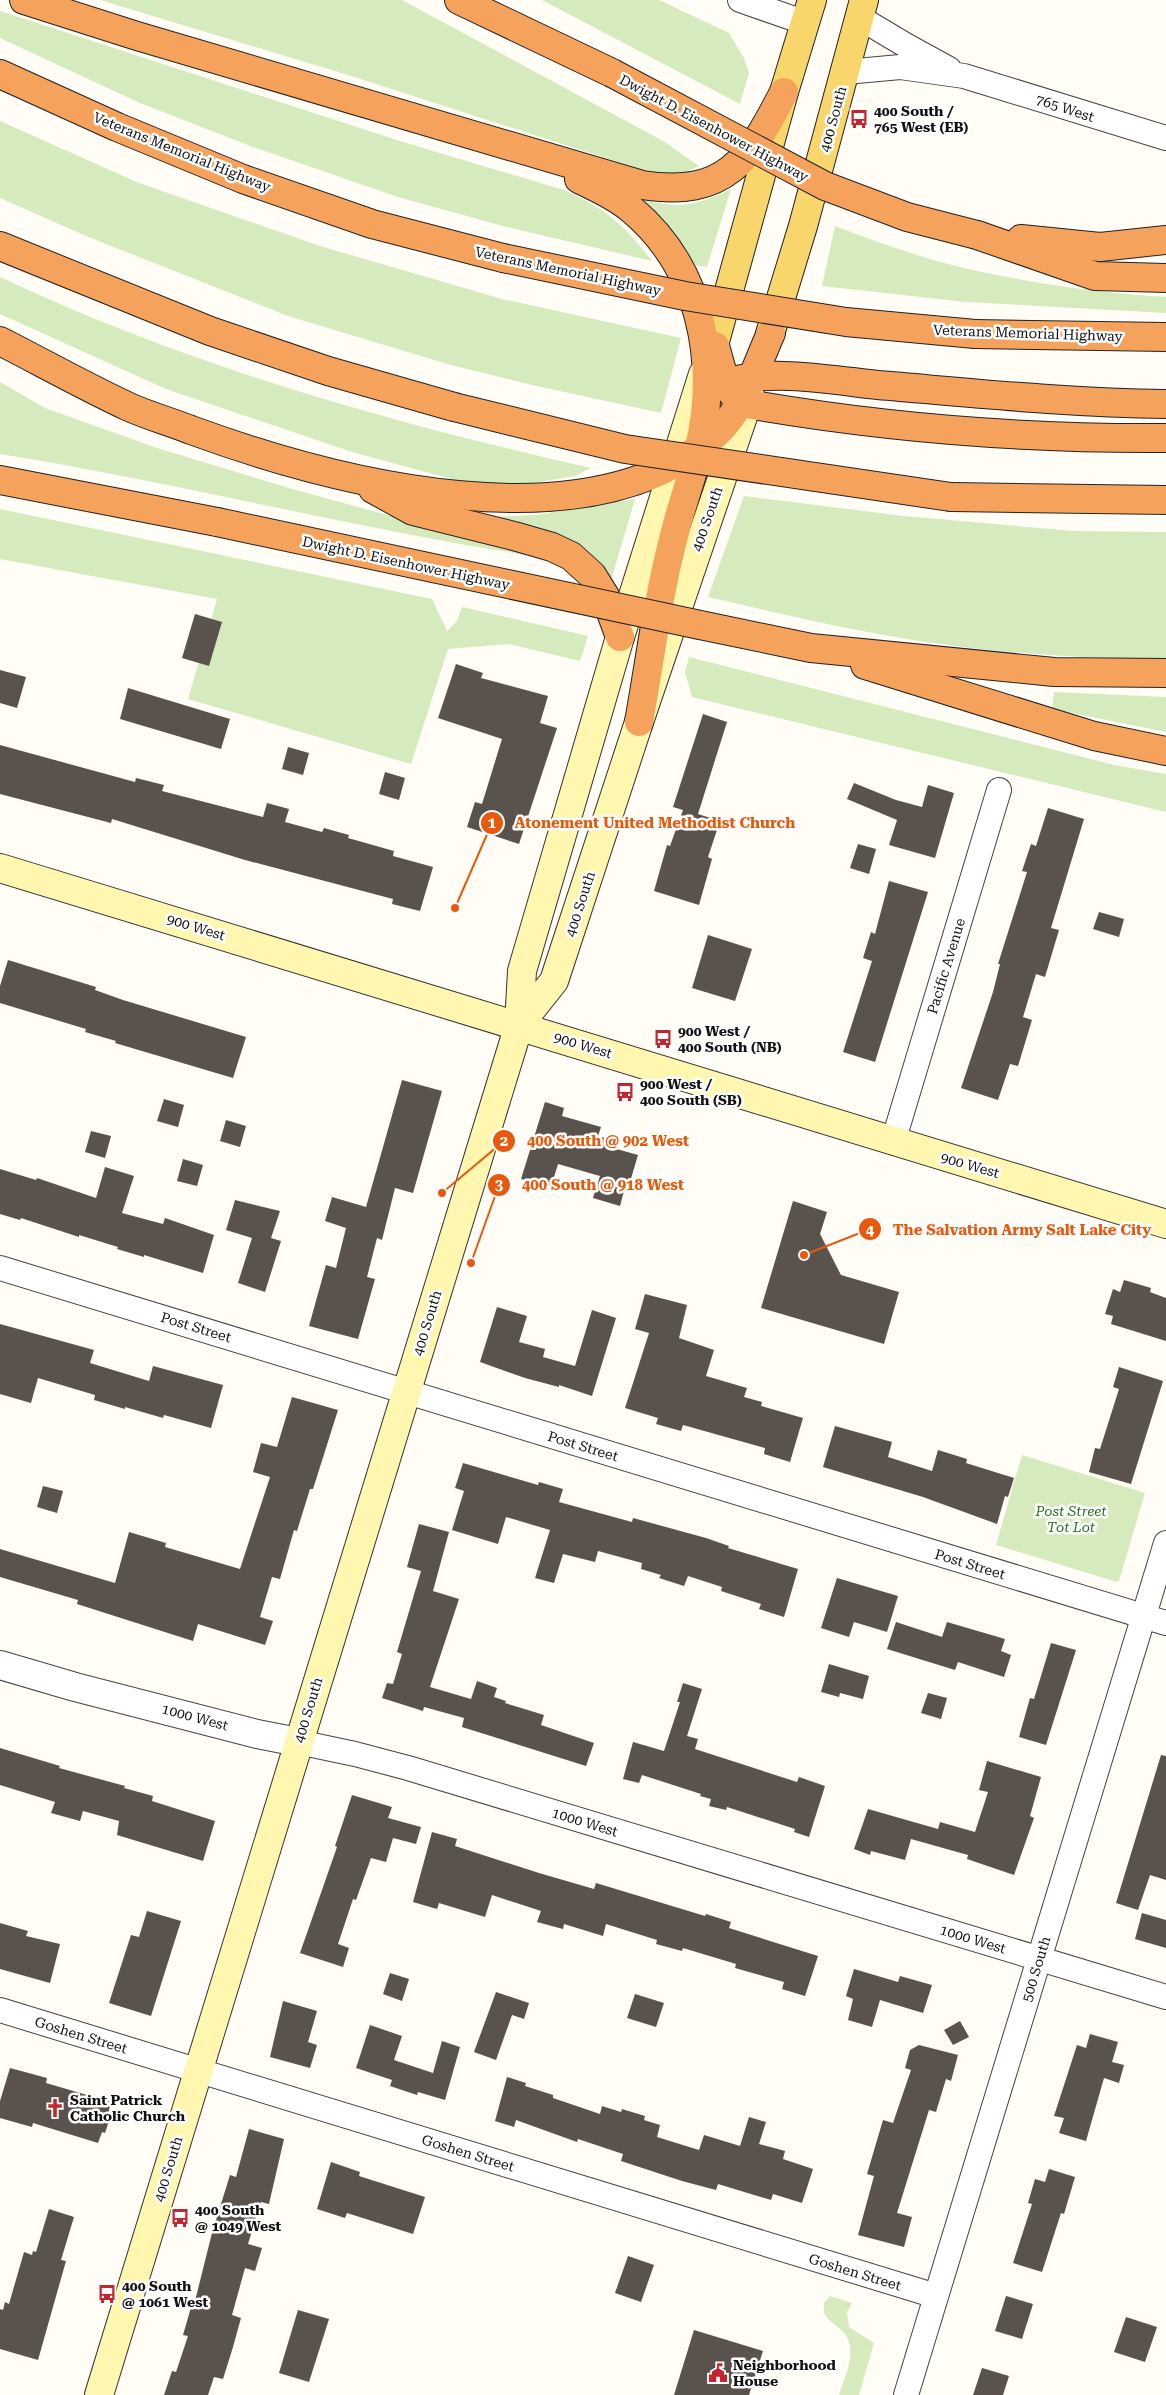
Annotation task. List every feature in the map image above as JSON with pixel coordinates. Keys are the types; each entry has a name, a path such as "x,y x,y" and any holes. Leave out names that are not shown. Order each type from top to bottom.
{"highway":[{"path":"24,0 445,128 642,185 664,189 687,188 721,178 746,157 784,92"},
{"name":"Dwight D. Eisenhower Highway","path":"459,0 612,73 825,186 907,217 977,235"},
{"name":"Veterans Memorial Highway","path":"0,74 117,127 243,179 372,224 503,258 684,296 846,322 975,334 1166,336"},
{"path":"445,128 573,176 603,191 630,208 664,242 682,274 711,354 744,388 888,424 1023,435 1166,438"},
{"path":"977,235 1100,247 1166,240"},
{"path":"977,235 1095,276 1166,278"},
{"path":"0,246 210,331 328,371 454,407 625,449 951,497 1166,500"},
{"path":"0,341 130,407 304,467 358,481 449,494 496,498 543,497 589,491 631,482 673,465 699,448 722,428 744,388"},
{"path":"639,722 673,537 699,448 698,407 711,354"},
{"path":"698,407 744,388 824,379 1088,403 1166,404"},
{"name":"Dwight D. Eisenhower Highway","path":"0,480 217,522 811,648"},
{"path":"358,481 413,511 514,536 552,547 571,556 592,575 605,596 620,637"},
{"path":"811,648 1054,672 1166,673"},
{"path":"811,648 1067,728 1166,751"}],"main road":[{"name":"400 South","path":"519,1025 554,981 639,722 744,388 770,333 803,226 862,9"},
{"path":"711,354 784,92 809,11"},
{"name":"400 South","path":"99,2395 519,1025 522,971 620,637 673,465 698,407"},
{"name":"900 West","path":"0,868 1166,1224"}],"street":[{"path":"740,0 809,11"},
{"name":"765 West","path":"862,9 907,46 964,76"},
{"name":"765 West","path":"846,72 900,67 964,76 1166,138"},
{"name":"Pacific Avenue","path":"893,1142 1000,790"},
{"name":"Post Street","path":"0,1268 1166,1623"},
{"name":"500 South","path":"906,2395 1166,1543"},
{"name":"1000 West","path":"0,1665 75,1687 257,1734 355,1754 408,1768 1166,1997"},
{"name":"Goshen Street","path":"0,2010 936,2296"}],"green space":[{"path":"100,0 402,0 663,141 699,166 676,173 637,168 348,75"},
{"path":"542,0 659,0 729,33 744,58 749,73 740,104"},
{"path":"0,11 403,142 564,190 591,203 613,219 633,238 652,261 503,226 398,197 253,147 140,103 0,38"},
{"path":"0,121 139,183 320,246 502,299 681,338 661,413 451,365 288,316 86,236 0,198"},
{"path":"731,189 707,267 686,264 628,196 657,203 680,205 703,201"},
{"path":"835,226 886,245 973,270 1069,287 1166,297 1166,313 966,302 822,286"},
{"path":"0,277 71,309 143,338 290,389 440,432 591,468 575,476 522,485 466,483 352,452 166,389 0,314"},
{"path":"0,382 45,408 157,448 289,488 540,557 405,534 135,479 0,454"},
{"path":"744,496 904,516 1074,531 1166,532 1166,659 1016,653 905,639 708,597"},
{"path":"635,499 612,577 604,575 489,517 536,515"},
{"path":"0,509 432,599 447,631 457,621 462,607 588,636 580,661 509,644 448,649 411,764 188,699 217,599 0,559"},
{"path":"689,657 1114,765 1166,774 1166,812 692,697 685,672"},
{"path":"1054,692 1166,697 1166,732 1052,709"},
{"name":"Post Street Tot Lot","path":"1022,1455 1145,1493 1119,1581 1117,1582 996,1545"},
{"path":"830,2296 852,2303 847,2312 849,2327 874,2343 859,2395 839,2395 849,2363 850,2346 843,2332 824,2313 824,2303"}],"building":[{"path":"195,614 222,622 209,666 182,658"},
{"path":"456,664 483,673 481,678 548,696 540,723 557,728 519,844 467,827 475,802 482,804 502,739 438,718"},
{"path":"0,670 26,677 17,708 0,703"},
{"path":"128,688 230,719 221,749 120,719"},
{"path":"703,714 727,722 698,814 720,821 708,857 712,859 699,905 654,891 667,845 670,846 683,810 673,807"},
{"path":"0,745 135,782 136,778 164,785 162,791 263,817 267,803 289,809 285,822 322,832 324,828 349,835 348,838 394,851 393,856 433,867 420,911 392,904 393,899 245,860 112,819 111,823 0,794"},
{"path":"288,747 309,753 303,775 282,769"},
{"path":"385,772 405,778 399,800 379,794"},
{"path":"854,783 896,800 922,807 928,785 954,793 935,858 889,845 897,820 847,799"},
{"path":"1048,808 1084,819 1051,928 1059,930 1045,977 1036,974 1023,1017 1032,1020 1018,1066 1010,1064 998,1100 961,1088 993,992 1000,964 998,964 1027,872 1022,871 1031,844 1036,846"},
{"path":"858,844 876,849 869,874 850,868"},
{"path":"889,881 928,892 875,1062 843,1052 872,961 863,958 871,932 875,934"},
{"path":"1099,912 1124,919 1119,937 1093,929"},
{"path":"708,935 752,949 735,1001 692,988"},
{"path":"8,960 96,987 95,990 123,1000 246,1037 233,1078 115,1043 116,1041 85,1032 86,1029 0,1003 0,986"},
{"path":"402,1080 442,1091 413,1193 395,1188 382,1240 377,1238 367,1277 375,1279 358,1339 309,1326 326,1265 336,1268 346,1228 325,1221 332,1197 366,1207"},
{"path":"164,1099 184,1105 178,1127 157,1121"},
{"path":"545,1102 564,1108 562,1116 601,1127 598,1136 608,1139 606,1146 638,1155 627,1192 624,1191 620,1206 593,1198 600,1176 558,1164 551,1187 521,1179"},
{"path":"226,1120 246,1126 240,1147 220,1141"},
{"path":"91,1131 111,1136 105,1158 85,1152"},
{"path":"183,1159 203,1165 197,1186 177,1181"},
{"path":"105,1167 134,1176 122,1213 163,1224 165,1218 214,1235 203,1273 117,1249 118,1247 79,1235 79,1237 21,1218 20,1220 0,1214 0,1169 36,1180 37,1178 96,1198"},
{"path":"235,1200 280,1211 271,1238 281,1241 265,1292 238,1283 252,1238 226,1230"},
{"path":"793,1201 827,1212 820,1234 841,1275 899,1292 884,1344 761,1308"},
{"path":"1124,1280 1151,1288 1150,1292 1166,1298 1166,1341 1111,1324 1113,1316 1105,1314 1113,1289 1120,1292"},
{"path":"645,1294 687,1305 679,1338 714,1350 706,1376 747,1388 744,1397 762,1402 761,1406 803,1418 790,1462 764,1454 765,1448 683,1425 681,1431 656,1424 658,1418 625,1408 649,1333 635,1329"},
{"path":"497,1307 527,1316 519,1342 545,1349 543,1357 575,1366 592,1310 616,1318 592,1396 559,1385 559,1387 525,1378 480,1362"},
{"path":"0,1324 94,1350 90,1363 149,1381 153,1366 223,1385 211,1428 164,1415 163,1418 125,1407 125,1409 94,1400 95,1395 38,1378 31,1403 0,1394"},
{"path":"1119,1367 1163,1381 1131,1484 1089,1472 1095,1448 1100,1449 1119,1389 1113,1387"},
{"path":"292,1397 338,1410 313,1489 310,1489 297,1531 294,1530 280,1579 272,1577 260,1617 273,1621 265,1645 198,1624 193,1641 77,1604 78,1600 0,1577 0,1549 115,1583 129,1532 166,1543 165,1547 240,1569 270,1477 253,1472 261,1443 277,1447"},
{"path":"835,1426 892,1442 888,1457 932,1471 938,1450 967,1459 966,1463 1014,1478 1008,1497 1005,1496 997,1524 923,1497 823,1467"},
{"path":"463,1463 538,1485 539,1482 563,1489 559,1502 632,1522 633,1518 706,1538 729,1546 728,1548 798,1569 784,1617 759,1609 761,1604 721,1591 722,1587 688,1576 684,1586 659,1578 661,1575 641,1569 642,1563 598,1551 595,1562 563,1554 554,1583 535,1578 550,1530 506,1517 498,1544 452,1530 464,1491 455,1488"},
{"path":"43,1486 63,1491 57,1513 37,1507"},
{"path":"419,1524 449,1532 433,1591 459,1599 430,1687 471,1699 477,1681 497,1688 494,1697 506,1701 505,1703 544,1715 541,1725 594,1743 586,1766 462,1727 464,1718 424,1707 423,1711 382,1698 387,1683 393,1684 402,1654 397,1652 421,1571 407,1567"},
{"path":"837,1578 898,1596 887,1632 854,1622 849,1637 821,1628"},
{"path":"896,1622 942,1637 947,1622 1005,1639 1001,1651 1011,1655 1004,1677 958,1662 955,1670 887,1649"},
{"path":"1051,1643 1076,1650 1046,1745 1019,1737 1030,1698 1034,1699"},
{"path":"829,1664 869,1676 863,1699 840,1693 839,1697 821,1692"},
{"path":"683,1683 702,1689 687,1736 698,1739 695,1749 797,1782 799,1777 825,1786 809,1837 794,1832 795,1829 727,1807 726,1810 709,1806 711,1799 700,1796 701,1794 642,1775 639,1783 623,1779 633,1742 664,1751 680,1702 677,1702"},
{"path":"928,1693 947,1698 941,1719 921,1713"},
{"path":"0,1748 60,1766 59,1768 125,1786 124,1788 153,1796 152,1801 215,1821 203,1861 117,1835 119,1821 83,1811 80,1821 51,1813 55,1802 0,1785"},
{"path":"1161,1755 1166,1756 1166,1880 1150,1875 1138,1910 1116,1903"},
{"path":"987,1761 1041,1777 1030,1816 1034,1818 1014,1875 967,1859 968,1855 911,1839 905,1860 871,1851 870,1855 854,1849 868,1809 938,1829 940,1822 975,1832 988,1792 979,1790"},
{"path":"352,1795 392,1807 388,1818 421,1827 416,1844 393,1838 386,1862 371,1858 356,1900 353,1899 338,1944 349,1948 343,1967 300,1953 337,1847 335,1846"},
{"path":"432,1832 457,1839 455,1846 539,1873 594,1889 596,1883 705,1916 706,1914 731,1922 729,1928 818,1956 805,1996 782,1989 784,1982 735,1968 736,1964 683,1948 682,1951 656,1944 657,1940 606,1924 603,1936 564,1924 563,1929 537,1922 541,1911 492,1895 485,1917 439,1903 437,1909 413,1902"},
{"path":"147,1911 181,1921 151,2016 109,2003 131,1935 139,1937"},
{"path":"1142,1913 1166,1920 1166,1948 1135,1939"},
{"path":"0,1923 28,1931 26,1936 60,1944 50,1983 0,1969"},
{"path":"854,1969 898,1982 900,1976 932,1985 923,2013 880,2000 872,2027 848,2020 853,1999 846,1996"},
{"path":"390,1973 409,1979 402,2001 383,1994"},
{"path":"496,1992 529,2003 524,2019 512,2015 496,2060 474,2052"},
{"path":"635,1994 664,2003 656,2027 627,2018"},
{"path":"283,2001 317,2011 308,2042 317,2045 310,2068 270,2057"},
{"path":"960,2021 969,2037 953,2045 944,2030"},
{"path":"370,2025 402,2036 394,2060 433,2073 442,2041 460,2047 445,2100 418,2092 417,2095 390,2086 392,2080 356,2068"},
{"path":"1090,2034 1118,2042 1112,2062 1124,2065 1119,2083 1104,2078 1086,2141 1059,2133 1064,2118 1054,2116 1077,2045 1086,2048"},
{"path":"919,2045 958,2055 951,2081 946,2079 936,2112 929,2110 897,2213 912,2217 904,2247 858,2235 874,2176 867,2174 883,2120 893,2123 911,2070 905,2068 910,2050"},
{"name":"Saint Patrick Catholic Church","path":"10,2068 47,2078 46,2083 111,2102 108,2114 111,2115 105,2133 102,2132 98,2143 33,2123 32,2127 0,2118 0,2101"},
{"path":"507,2077 526,2083 525,2086 553,2095 553,2098 600,2114 602,2106 621,2112 622,2109 645,2116 644,2120 660,2125 657,2137 699,2150 704,2135 740,2146 749,2117 766,2122 759,2144 785,2151 783,2159 813,2169 802,2203 773,2194 771,2200 718,2184 716,2190 682,2181 621,2161 623,2154 578,2139 577,2142 516,2120 514,2127 495,2121"},
{"path":"249,2129 284,2139 269,2204 261,2202 248,2244 262,2248 255,2271 245,2268 232,2315 241,2318 223,2379 214,2377 208,2395 164,2395 172,2371 176,2372 188,2336 183,2335 192,2304 194,2305 212,2233 230,2175 236,2177"},
{"path":"331,2162 360,2172 359,2176 425,2197 413,2234 347,2213 345,2218 317,2209"},
{"path":"1049,2169 1075,2177 1064,2214 1061,2213 1042,2272 1013,2263 1032,2204 1028,2203 1035,2179 1045,2182"},
{"path":"49,2209 74,2217 61,2260 66,2261 38,2360 0,2349 0,2309 3,2310 5,2302 9,2304 24,2252 32,2255 33,2251 36,2252"},
{"path":"628,2256 654,2265 641,2302 615,2293"},
{"path":"1006,2296 1033,2304 1022,2339 995,2331"},
{"path":"298,2310 329,2319 309,2382 279,2373"},
{"path":"1126,2317 1157,2327 1145,2362 1114,2352"},
{"name":"Neighborhood House","path":"694,2330 763,2351 749,2395 674,2395"},
{"path":"982,2368 1009,2376 1003,2395 973,2395"}],"place":[{"name":"400 South / 765 West (EB)","path":"859,119"},
{"name":"Atonement United Methodist Church","path":"455,908"},
{"name":"900 West / 400 South (NB)","path":"663,1039"},
{"name":"900 West / 400 South (SB)","path":"625,1092"},
{"name":"400 South @ 902 West","path":"442,1193"},
{"name":"The Salvation Army Salt Lake City","path":"804,1255"},
{"name":"400 South @ 918 West","path":"471,1263"},
{"name":"Saint Patrick Catholic Church","path":"55,2108"},
{"name":"400 South @ 1049 West","path":"180,2218"},
{"name":"400 South @ 1061 West","path":"107,2294"},
{"name":"Neighborhood House","path":"718,2373"}]}
